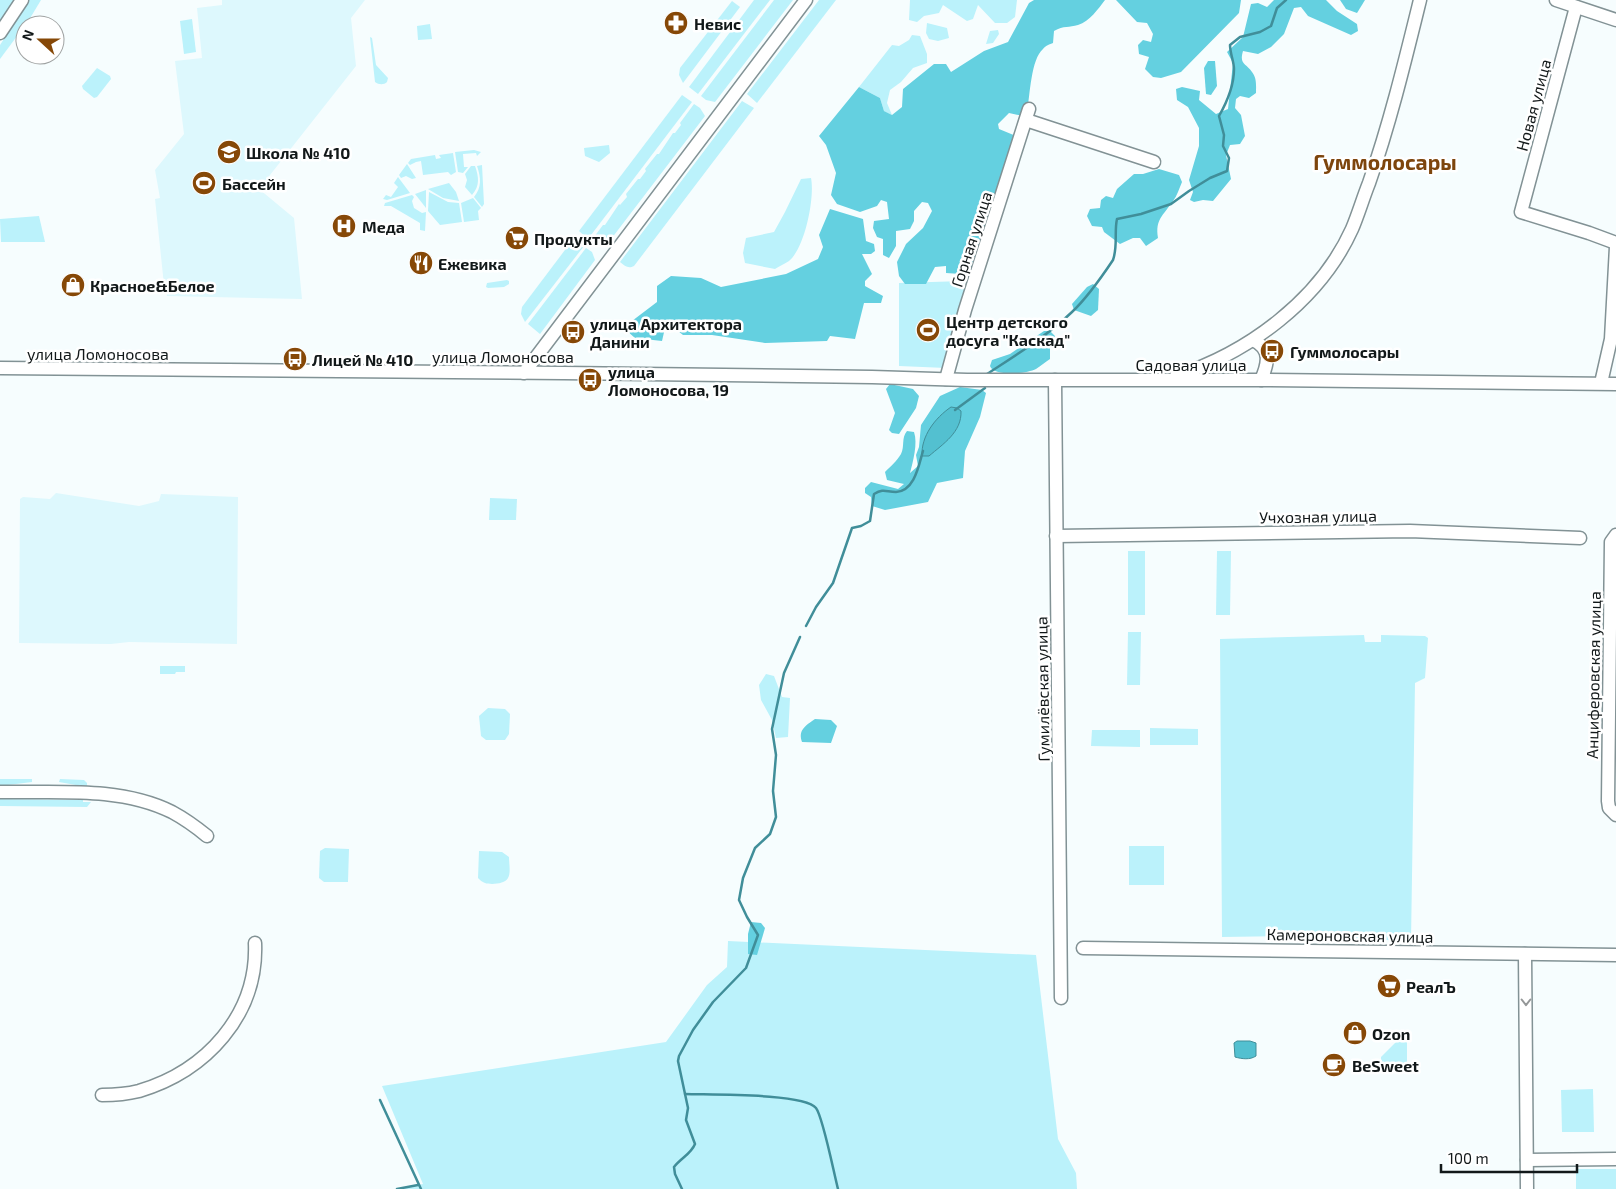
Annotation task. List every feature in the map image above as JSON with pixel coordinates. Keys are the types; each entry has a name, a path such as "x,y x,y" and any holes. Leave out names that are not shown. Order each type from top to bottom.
{"street":[{"path":"0,33 22,0"},
{"path":"524,373 806,0"},
{"path":"1164,380 1206,365 1253,340 1284,317 1318,283 1352,230 1377,160 1400,81 1420,0"},
{"path":"1556,0 1616,20"},
{"name":"Новая улица","path":"1576,7 1521,212 1589,233 1616,245"},
{"name":"Горная улица","path":"946,379 965,310 1028,114 1154,162"},
{"path":"1601,383 1611,339 1616,245"},
{"path":"1253,340 1260,343 1268,360 1267,368 1261,380"},
{"name":"улица Ломоносова","path":"0,368 946,379"},
{"name":"Садовая улица","path":"946,379 1616,384"},
{"name":"Гумилёвская улица","path":"1055,380 1061,998"},
{"name":"Учхозная улица","path":"1056,536 1410,531 1580,538"},
{"name":"Анциферовская улица","path":"1616,535 1611,542 1613,686 1608,801 1609,808 1616,815"},
{"path":"0,792 107,794 126,797 152,804 171,812 188,821 207,836"},
{"path":"102,1095 138,1091 168,1080 199,1061 230,1028 244,1005 252,982 256,961 255,943"},
{"name":"Камероновская улица","path":"1083,948 1616,955"},
{"path":"1525,954 1527,1189"},
{"path":"1527,1160 1616,1159"}],"shaded area":[{"path":"0,0 15,0 0,22"},
{"path":"29,0 41,0 32,15 19,15"},
{"name":"Школа № 410","path":"222,0 365,0 351,18 356,66 259,189 294,218 302,299 167,296 164,285 155,199 160,198 155,170 184,134 175,61 202,58 197,8 222,5"},
{"path":"754,0 770,0 698,94 689,87"},
{"path":"774,0 793,0 715,102 706,100 701,96"},
{"path":"819,0 836,0 757,103 747,94"},
{"path":"910,0 1017,0 1015,17 1007,23 995,23 978,5 973,19 967,21 943,5 939,13 924,16 917,22 909,20"},
{"path":"1034,0 1105,0 1086,21 1054,31 1053,43 1044,48 1039,54 1033,69 1027,112 1023,116 1009,113 998,124 999,129 1016,136 974,269 965,270 961,274 946,273 946,266 935,267 926,284 905,284 899,276 897,262 906,244 923,228 932,211 928,203 922,202 914,211 914,221 910,229 896,231 896,246 889,258 883,255 883,239 877,237 873,228 874,221 889,219 887,202 881,200 877,206 860,212 837,204 831,195 836,173 826,145 819,136 859,87 880,98 884,111 892,115 902,107 903,89 934,64 946,64 951,72 984,51 1008,42 1029,3"},
{"path":"1116,0 1241,0 1239,13 1181,72 1161,78 1153,77 1145,69 1149,57 1139,54 1138,45 1143,40 1151,42 1153,34 1147,23 1137,22"},
{"path":"1274,0 1326,0 1337,11 1357,24 1358,31 1351,35 1308,16 1301,7 1294,8 1284,34 1271,47 1258,54 1243,51 1242,59 1254,74 1256,85 1256,93 1249,98 1240,96 1236,99 1235,108 1241,115 1245,136 1240,144 1230,145 1226,155 1231,179 1213,201 1203,200 1194,202 1190,200 1193,192 1189,180 1199,146 1199,128 1188,107 1177,100 1176,89 1182,87 1200,91 1199,100 1216,114 1228,109 1233,63 1227,52 1243,37 1251,4 1258,3 1267,7"},
{"path":"1340,0 1365,0 1357,13 1346,9"},
{"path":"732,1 740,7 683,83 679,75 680,68"},
{"path":"192,19 196,52 184,54 180,21"},
{"path":"15,22 15,39 0,59 0,45"},
{"path":"927,23 947,28 949,38 938,41 929,39 926,33"},
{"path":"430,24 432,39 418,40 417,26"},
{"path":"998,30 999,34 993,43 986,44 990,31"},
{"path":"912,35 920,36 927,54 927,63 913,68 901,82 890,90 887,103 892,115 884,111 880,98 859,87 892,45 899,46 909,40"},
{"path":"370,37 372,38 376,65 388,78 384,84 375,82"},
{"path":"1208,61 1215,61 1217,86 1211,95 1206,94 1204,68"},
{"path":"97,68 110,76 111,79 97,97 94,98 82,86"},
{"path":"682,95 692,102 588,239 579,231"},
{"path":"742,101 754,108 634,266 628,267 623,265 620,262"},
{"path":"694,104 700,108 705,116 605,247 591,241 603,225 605,225 619,204 627,197 626,194 640,179 646,171 645,169 659,154 673,133 675,133"},
{"path":"609,145 610,153 599,162 585,156 584,148"},
{"path":"474,150 481,152 477,156 476,153 463,154 464,167 468,167 463,173 458,172 455,152"},
{"path":"453,153 456,172 451,175 448,172 423,175 421,161 410,165 408,163 411,159 435,155 436,159 441,158 439,155"},
{"path":"407,164 416,178 412,179 406,176 401,178 399,175"},
{"path":"482,165 484,204 482,207 474,197 480,182 477,166"},
{"path":"471,166 475,166 478,178 478,185 472,195 465,187 467,180 465,174"},
{"path":"1159,169 1179,175 1182,182 1176,197 1159,222 1158,238 1146,246 1140,238 1133,238 1120,244 1104,232 1102,227 1092,226 1087,216 1090,209 1100,208 1101,200 1106,196 1113,198 1117,189 1134,174 1143,174"},
{"path":"398,177 410,193 387,200 383,199 386,195 391,197 398,187 394,183"},
{"path":"811,178 812,186 808,222 795,254 789,261 775,269 745,263 743,253 746,238 774,232 801,179"},
{"path":"449,183 456,192 459,201 443,198 428,189"},
{"path":"426,190 426,208 415,194"},
{"path":"429,192 448,202 459,203 462,222 440,225 428,211"},
{"path":"412,195 414,197 412,201 414,208 422,213 426,212 425,231 420,230 420,223 391,206 384,206 385,203"},
{"path":"473,198 481,208 478,211 479,220 464,222 461,203"},
{"path":"830,209 863,219 866,241 874,244 875,251 871,254 862,254 872,274 865,281 865,286 883,296 881,303 864,303 855,339 830,336 827,341 765,343 712,335 683,335 673,327 665,328 662,341 635,338 627,331 628,324 657,302 657,286 671,276 701,278 721,287 786,274 818,259 823,247 819,235"},
{"path":"39,216 45,242 1,242 0,219"},
{"path":"574,238 584,246 525,322 521,314 522,307"},
{"path":"586,248 592,252 595,260 540,334 528,324"},
{"path":"507,280 509,284 504,287 486,287 487,283"},
{"name":"Центр детского досуга \"Каскад\"","path":"964,281 964,291 967,294 946,368 899,366 899,283"},
{"path":"1093,284 1099,289 1098,310 1091,316 1074,310 1072,304 1087,287"},
{"path":"1044,331 1050,331 1055,336 1050,346 1050,359 1038,368 1011,374 997,372 990,366 992,360 1010,354"},
{"path":"890,384 913,389 919,396 916,408 899,434 892,433 889,430 895,413 886,389"},
{"path":"960,387 982,390 986,393 980,417 965,451 963,478 937,483 928,502 885,510 872,506 871,497 865,493 865,488 871,482 898,489 904,484 887,480 885,472 901,454 904,436 907,431 914,432 915,436 915,452 910,473 918,466 916,455 919,447 921,425 940,396"},
{"path":"951,407 961,411 955,431 946,442 929,456 922,456 924,441 930,428"},
{"path":"56,493 139,506 159,501 161,494 238,497 237,644 129,642 111,644 19,643 20,499 23,497 50,499"},
{"path":"490,498 517,499 516,520 489,520"},
{"path":"1128,551 1145,551 1145,615 1128,615"},
{"path":"1217,551 1231,551 1230,615 1216,615"},
{"path":"1128,632 1141,632 1140,685 1127,685"},
{"path":"1364,635 1365,642 1381,642 1381,635 1425,636 1428,638 1425,678 1415,683 1411,941 1285,936 1222,937 1220,639"},
{"path":"160,666 185,666 185,672 160,674"},
{"path":"766,674 774,676 782,697 790,698 788,737 776,738 772,720 761,700 759,685"},
{"path":"488,708 505,709 510,714 509,734 505,740 486,740 481,736 479,716"},
{"path":"815,719 831,720 837,726 831,743 802,742 802,731 805,726"},
{"path":"1150,728 1198,729 1198,745 1150,745"},
{"path":"1092,730 1140,730 1140,747 1091,746"},
{"path":"0,779 32,779 32,782 0,786"},
{"path":"60,779 84,780 87,783 87,787 59,782"},
{"path":"0,799 83,800 83,802 91,802 87,807 0,806"},
{"path":"1129,846 1164,846 1164,885 1129,885"},
{"path":"325,848 349,849 348,882 324,882 319,878 320,851"},
{"path":"479,851 502,852 509,857 509,873 506,880 501,883 491,884 484,883 478,878"},
{"path":"751,922 761,923 765,928 757,955 748,954 748,934"},
{"path":"728,941 1036,955 1058,1139 1076,1173 1077,1189 396,1189 423,1184 382,1086 666,1042 707,985 727,967"},
{"path":"1400,1038 1407,1039 1407,1063 1384,1063 1381,1061 1381,1057"},
{"path":"1237,1041 1256,1043 1256,1056 1246,1059 1235,1057 1234,1043"},
{"path":"1593,1089 1594,1132 1562,1132 1561,1090"},
{"path":"1576,1169 1616,1169 1616,1189 1576,1189"}],"waterway":[{"path":"987,374 1052,329 1089,294 1113,260 1117,219 1141,214 1171,204 1210,178 1227,171 1229,158 1223,146 1224,135 1219,116 1227,99 1234,75 1230,45 1240,37 1260,32 1271,26 1277,8 1286,0"},
{"path":"955,410 985,388"},
{"path":"806,626 816,607 833,583 852,528 870,521 874,494 883,491 896,492 908,487 918,469 923,451"},
{"path":"682,1189 674,1167 691,1151 695,1144 686,1120 688,1108 678,1061 679,1056 693,1030 713,1002 746,968 758,935 739,900 743,878 755,848 770,834 776,817 773,791 776,755 772,729 784,673 800,637"},
{"path":"685,1094 775,1097 808,1103 816,1108 819,1113 838,1189"},
{"path":"380,1100 421,1189"},
{"path":"397,1189 418,1185"}],"place":[{"name":"Невис","path":"676,23"},
{"name":"Школа № 410","path":"229,152"},
{"name":"Бассейн","path":"204,183"},
{"name":"Меда","path":"344,226"},
{"name":"Продукты","path":"517,238"},
{"name":"Ежевика","path":"421,263"},
{"name":"Красное&Белое","path":"73,285"},
{"name":"Центр детского досуга \"Каскад\"","path":"928,330"},
{"name":"улица Архитектора Данини","path":"573,332"},
{"name":"Гуммолосары","path":"1272,351"},
{"name":"Лицей № 410","path":"295,359"},
{"name":"улица Ломоносова, 19","path":"590,380"},
{"name":"РеалЪ","path":"1389,986"},
{"name":"Ozon","path":"1355,1033"},
{"name":"BeSweet","path":"1334,1065"}],"district":[{"name":"Гуммолосары","path":"1385,161"}]}
